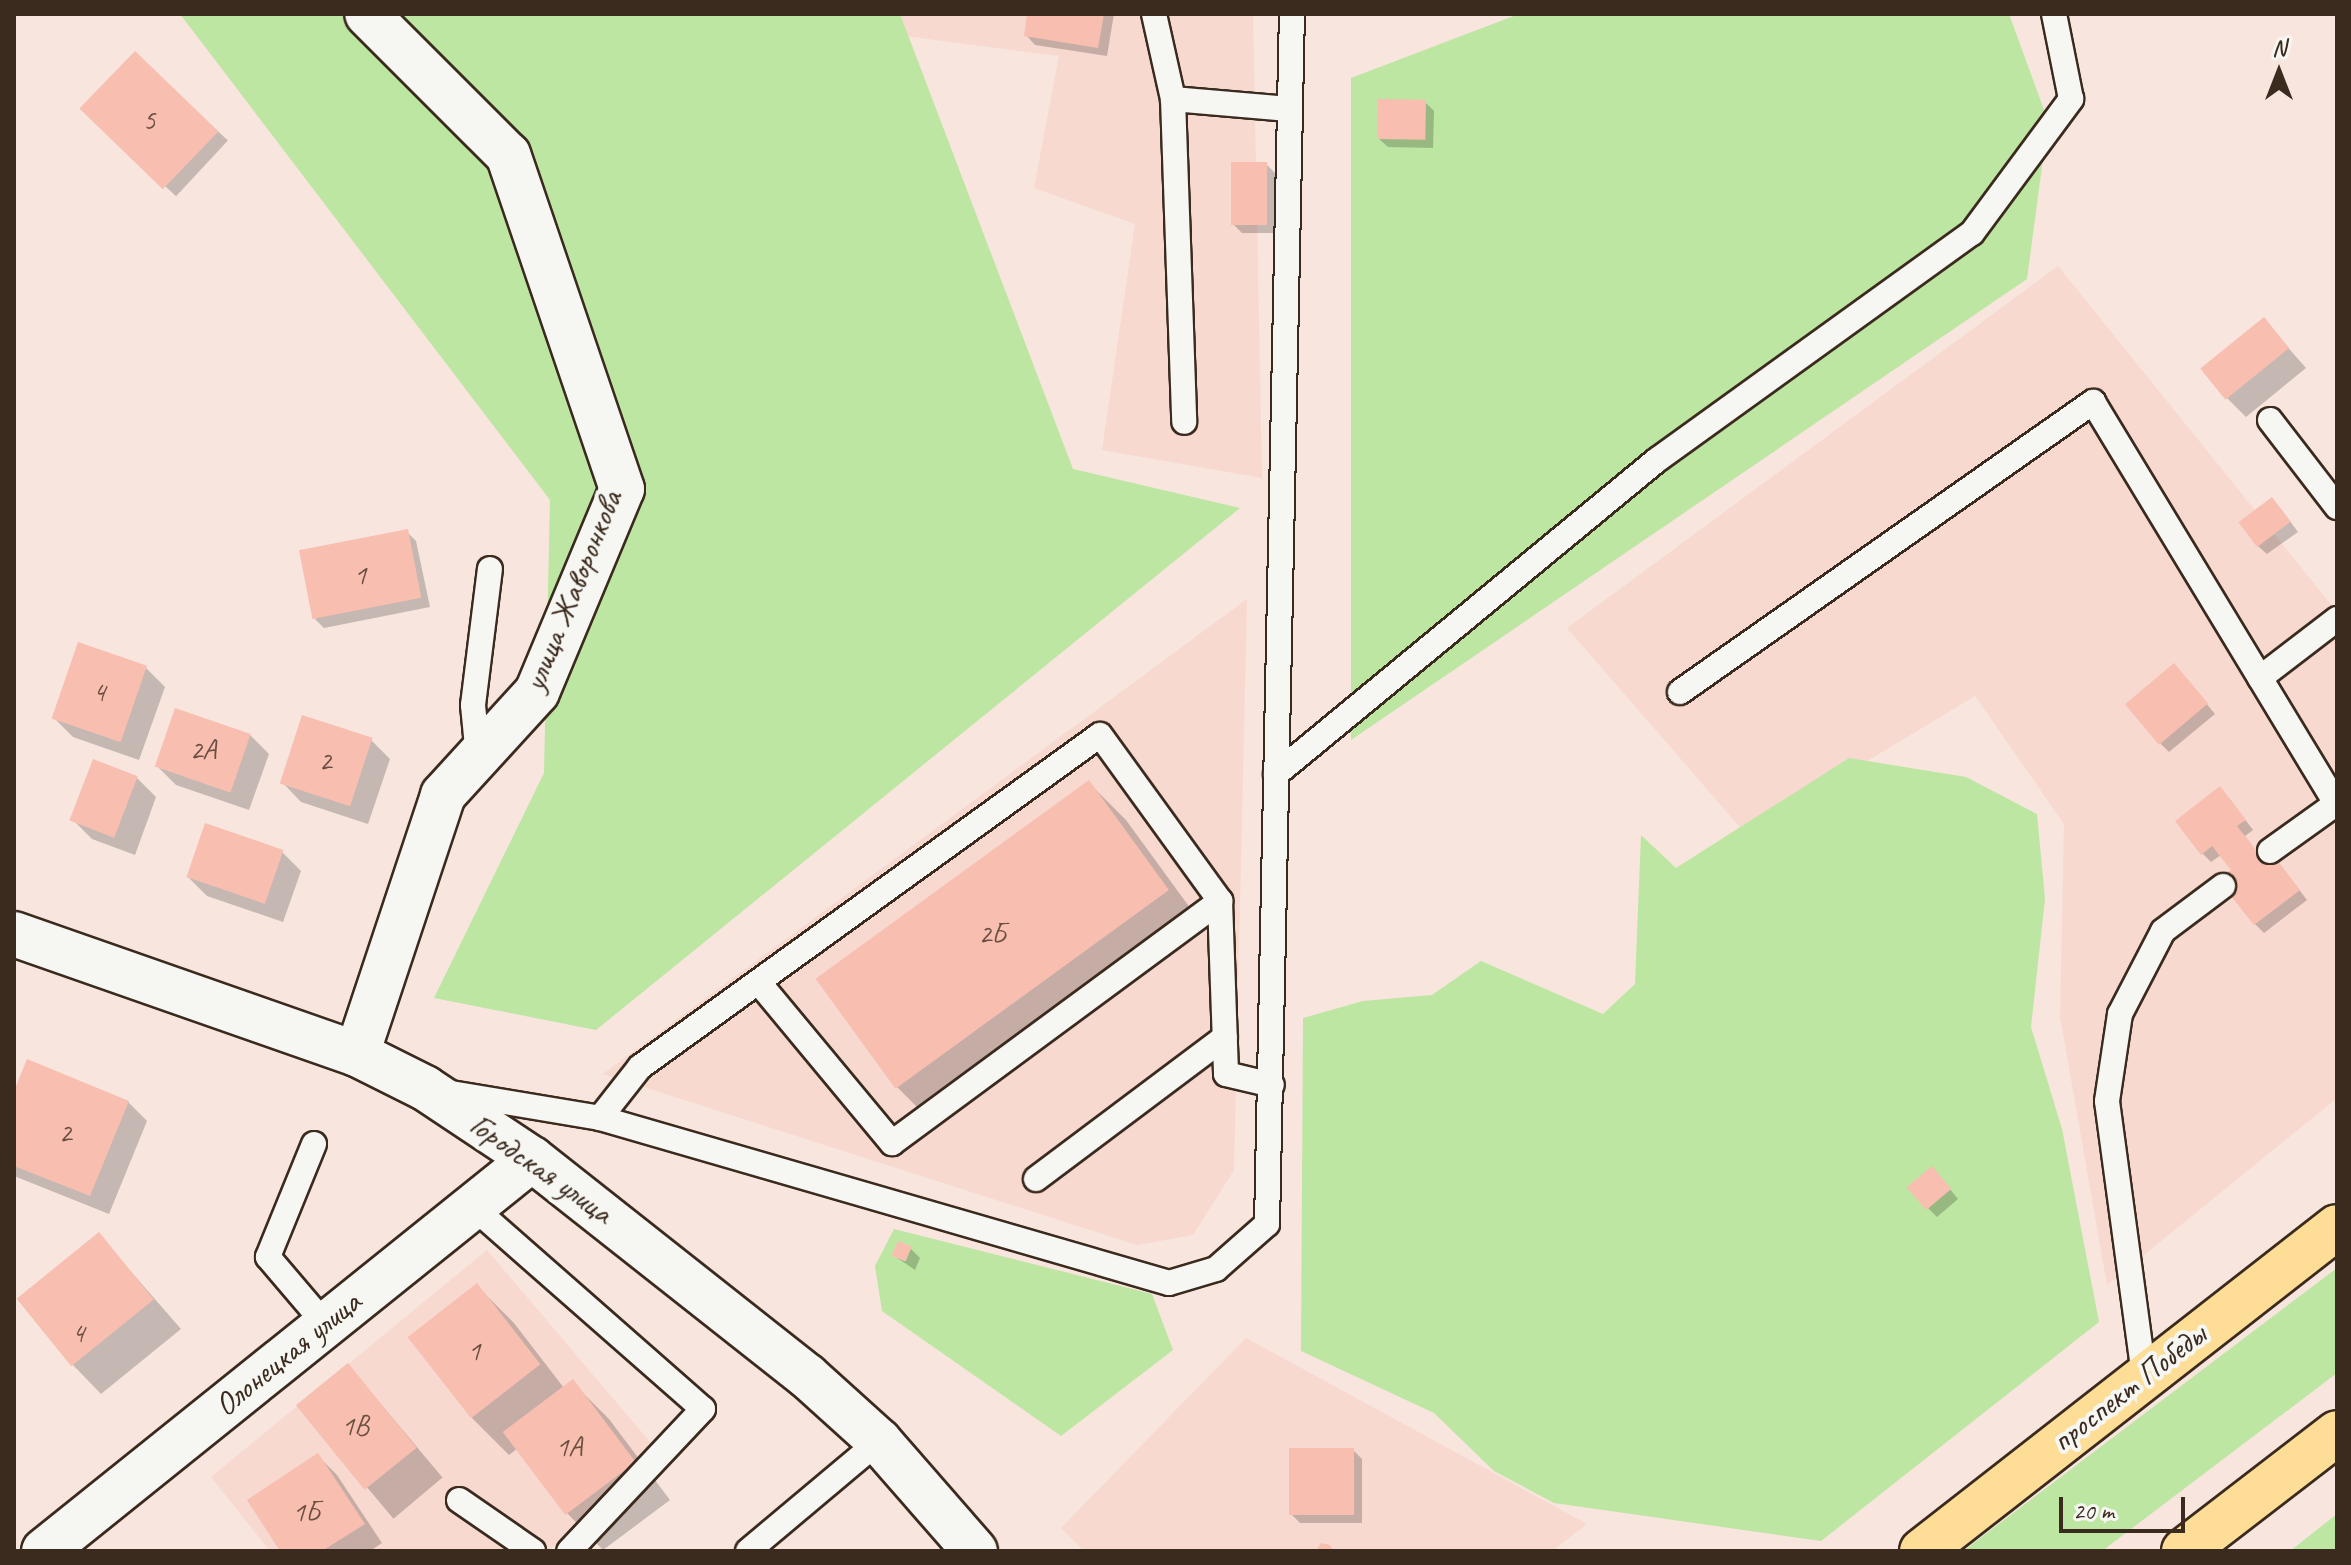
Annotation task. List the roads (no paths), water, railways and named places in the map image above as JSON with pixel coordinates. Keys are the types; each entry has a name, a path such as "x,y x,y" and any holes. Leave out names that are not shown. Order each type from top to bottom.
{"main road":[{"name":"проспект Победы","path":"1922,1551 2337,1227"},
{"path":"2184,1551 2337,1433"}],"street":[{"name":"улица Жаворонкова","path":"357,1054 443,795 537,692 622,489 508,155 367,14"},
{"name":"Городская улица","path":"14,934 357,1054 425,1088 532,1159 807,1376 879,1441 975,1551"},
{"name":"Олонецкая улица","path":"44,1551 532,1159"}],"lane":[{"path":"1154,14 1173,99 1184,422"},
{"path":"425,1088 600,1118 1169,1283 1216,1269 1267,1224 1292,14"},
{"path":"1276,774 1657,460 1972,233 2071,99 2054,14"},
{"path":"1173,99 1289,109"},
{"path":"1680,692 2093,402 2336,803 2270,851"},
{"path":"2270,420 2337,507"},
{"path":"478,757 473,705 490,569"},
{"path":"2260,678 2337,619"},
{"path":"600,1118 640,1067 760,984 1100,735 1220,901 1226,1074 1272,1085"},
{"path":"2144,1375 2107,1101 2120,1014 2163,931 2223,886"},
{"path":"760,984 892,1143 1220,901"},
{"path":"1036,1179 1225,1037"},
{"path":"314,1144 268,1257 325,1324"},
{"path":"473,1207 703,1409 569,1551"},
{"path":"748,1551 879,1441"},
{"path":"459,1500 533,1551"}]}
